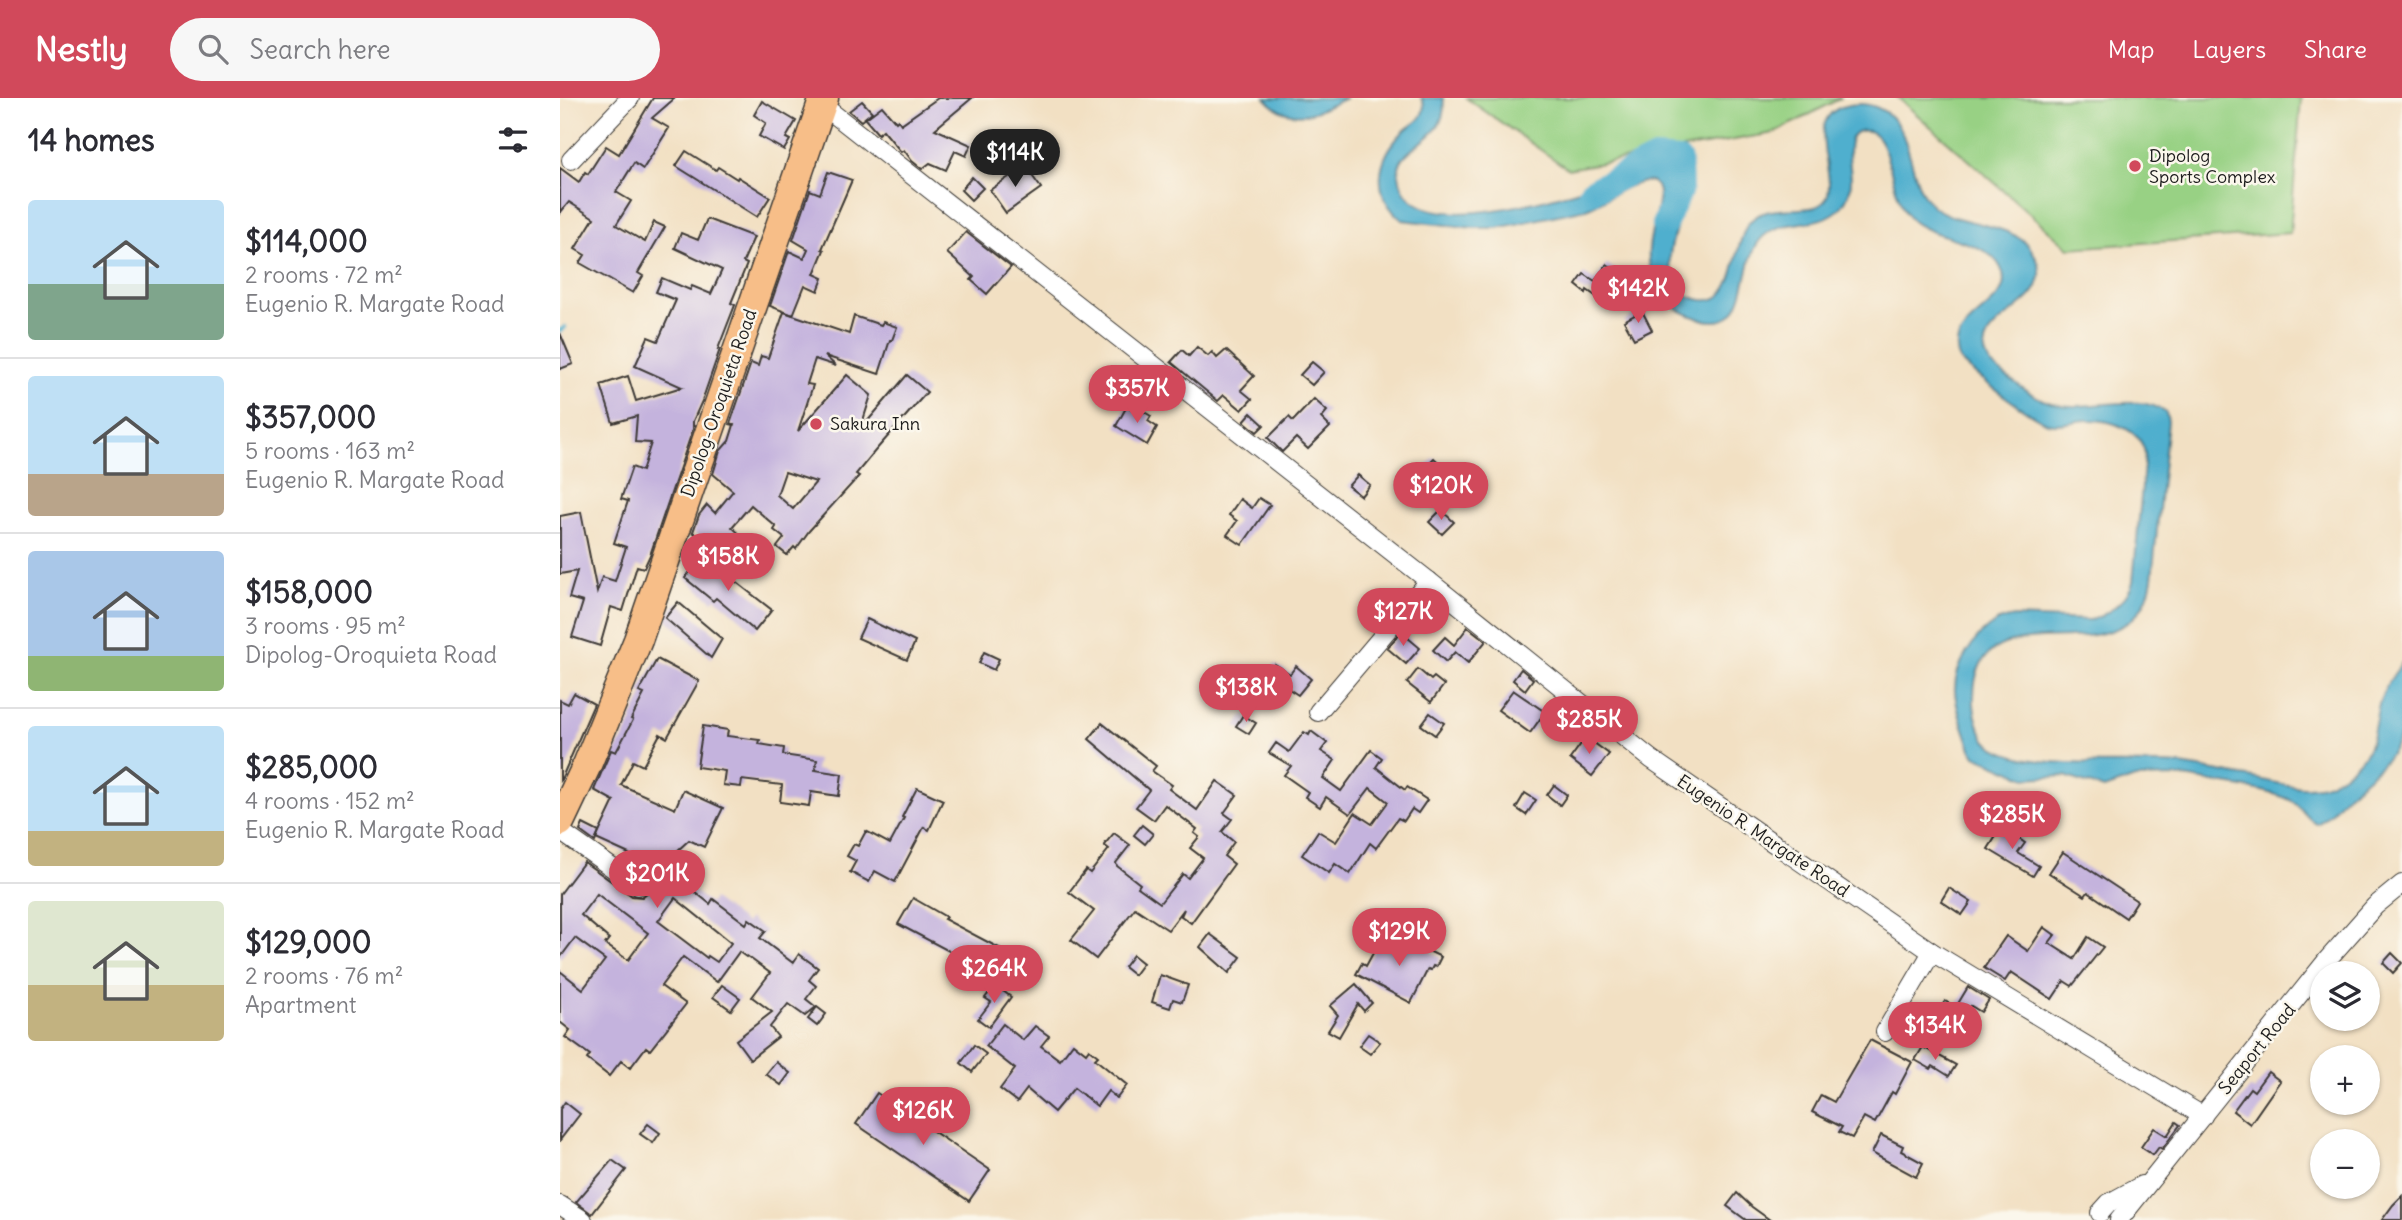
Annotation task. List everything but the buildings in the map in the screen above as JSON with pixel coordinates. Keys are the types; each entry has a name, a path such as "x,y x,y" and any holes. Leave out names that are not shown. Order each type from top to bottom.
{"main road":[{"name":"Dipolog-Oroquieta Road","path":"560,822 587,765 638,640 822,101"}],"street":[{"path":"571,160 630,98"},
{"name":"Eugenio R. Margate Road","path":"822,101 1651,759 1931,951 2203,1116"},
{"path":"1318,712 1429,581"},
{"path":"560,831 638,886"},
{"name":"Seaport Road","path":"2119,1220 2328,960 2375,906 2402,884"},
{"path":"1885,1032 1931,951"},
{"path":"2100,1213 2109,1203 2134,1191 2156,1174"},
{"path":"560,1205 583,1220"}],"green space":[{"path":"1466,98 1841,98 1774,133 1568,169"},
{"name":"Dipolog Sports Complex","path":"1898,98 2301,98 2290,233 2069,248"}],"water":[{"path":"1265,98 1346,98 1315,112 1295,115 1275,107"},
{"path":"1421,98 1443,98 1443,113 1439,125 1405,156 1400,164 1399,175 1411,199 1436,211 1471,212 1512,207 1554,197 1651,167 1666,170 1675,184 1680,205 1671,248 1671,270 1680,290 1688,296 1705,300 1717,298 1725,290 1731,278 1742,235 1756,216 1778,210 1812,208 1826,199 1829,189 1823,136 1825,124 1831,114 1842,107 1860,104 1878,108 1890,116 1905,141 1918,184 1934,207 1957,218 1999,229 2022,240 2031,249 2040,269 2038,285 2028,299 1988,334 1984,348 1991,365 2030,393 2055,404 2082,406 2143,403 2166,413 2168,421 2152,579 2139,612 2116,629 2088,636 2026,639 2000,646 1981,663 1974,696 1983,736 1991,745 2008,754 2030,759 2082,764 2180,765 2290,786 2312,787 2331,782 2364,755 2372,737 2381,698 2402,663 2402,728 2400,738 2389,756 2317,824 2292,801 2256,790 2184,777 2135,778 2104,789 2065,776 2026,778 1975,756 1961,720 1955,691 1958,672 1967,652 1987,629 2002,620 2015,617 2090,620 2103,615 2122,600 2133,582 2145,454 2138,439 2116,424 2090,420 2053,424 2041,420 2003,395 1960,361 1957,346 1961,334 2000,293 2004,282 2001,268 1995,259 1974,246 1914,222 1900,201 1882,144 1876,135 1859,131 1850,141 1851,185 1842,206 1834,214 1824,218 1768,232 1753,252 1740,299 1733,312 1723,319 1708,321 1676,308 1665,299 1654,282 1649,254 1659,192 1652,182 1635,184 1586,209 1497,228 1402,220 1385,199 1381,176 1387,153 1394,142 1423,112"}],"waterway":[{"path":"1591,192 1655,159 1679,161 1680,189 1664,225"},
{"path":"560,331 565,327"}],"place":[{"name":"Dipolog Sports Complex","path":"2135,166"},
{"name":"Sakura Inn","path":"816,424"}]}
